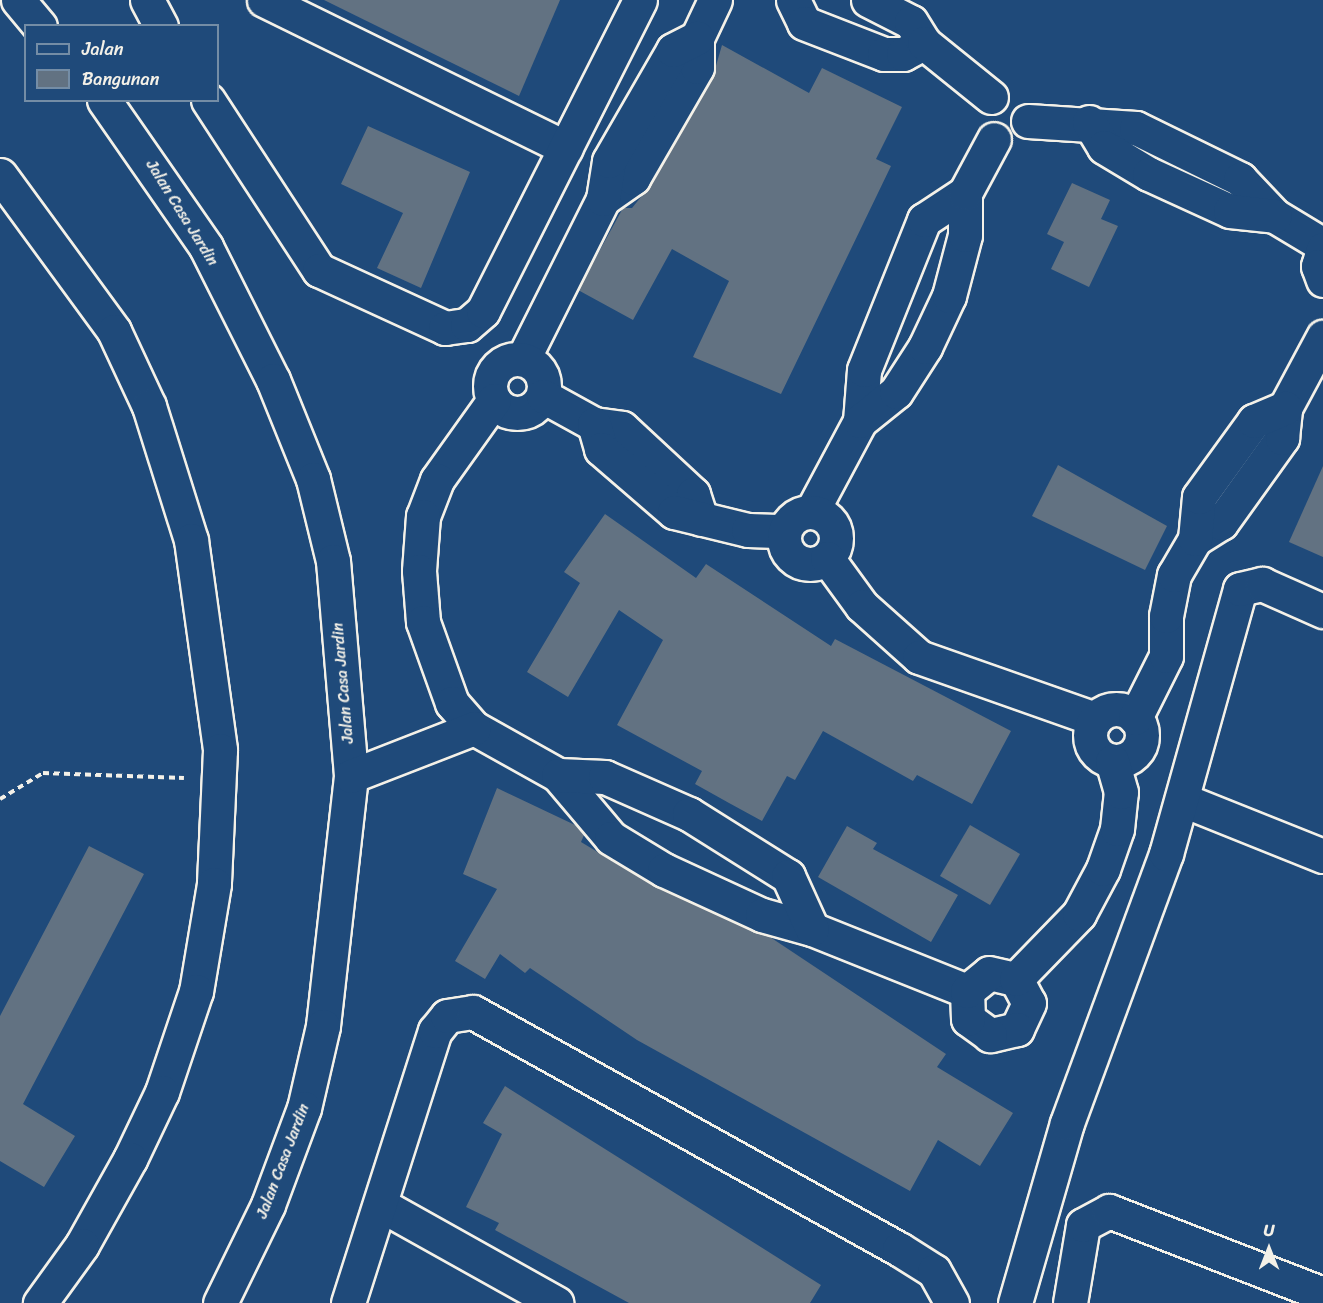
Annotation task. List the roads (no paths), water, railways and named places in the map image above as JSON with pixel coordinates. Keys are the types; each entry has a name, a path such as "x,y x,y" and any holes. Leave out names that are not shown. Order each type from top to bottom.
{"street":[{"path":"18,0 38,24"},
{"path":"147,0 160,24"},
{"path":"264,0 566,148"},
{"path":"208,102 311,263 328,277 445,328 467,325 483,311 640,0"},
{"path":"523,359 603,199 633,178 697,67 697,38 715,0"},
{"path":"793,0 804,23 884,54 903,54 924,43"},
{"path":"868,0 911,22 924,43 991,97"},
{"path":"1009,93 1024,104 1028,121 1016,138 994,140 982,128 980,111 991,97 1009,93"},
{"name":"Jalan Casa Jardin","path":"105,102 206,247 273,380 313,479 333,561 351,776 322,1026 304,1108 268,1205 220,1303"},
{"path":"1028,121 1089,122 1104,147 1149,174 1223,209 1275,216 1323,247 1318,266 1323,280"},
{"path":"812,511 860,421 896,392 926,347 949,296 963,245 965,194 994,140"},
{"path":"0,175 114,331 150,406 191,540 220,750 214,884 196,991 162,1092 82,1245 39,1303"},
{"path":"860,421 864,370 924,220 965,194"},
{"path":"1135,718 1166,656 1174,575 1195,539 1221,522 1282,438 1285,408 1323,337"},
{"path":"513,359 523,359 542,373 543,396 520,413 494,400 490,390 495,370 513,359"},
{"path":"543,396 594,424 601,449 674,512 748,530 784,531"},
{"path":"494,400 437,480 423,516 418,571 423,622 435,668 452,704 474,728 558,775 611,838 629,849 762,915 812,928 968,991"},
{"path":"812,511 831,520 836,540 827,558 812,564 796,560 785,547 784,531 794,516 812,511"},
{"path":"827,558 862,606 919,657 1095,719 1123,710 1135,718 1142,732 1139,748 1128,759 1112,761 1096,753 1089,736 1095,719"},
{"path":"1015,1303 1068,1123 1183,800 1240,589 1262,584 1323,611"},
{"path":"351,776 474,728"},
{"path":"1016,979 1079,914 1103,869 1117,829 1121,792 1112,761"},
{"path":"558,775 605,777 729,838 796,884 812,928"},
{"path":"1183,800 1323,856"},
{"path":"989,973 1016,979 1029,1003 1017,1029 990,1035 968,1019 968,991 989,973"},
{"path":"348,1303 435,1031 447,1016 473,1012 899,1249 934,1271 952,1303"},
{"path":"381,1205 556,1303"},
{"path":"1070,1303 1083,1226 1109,1211 1323,1294"}]}
